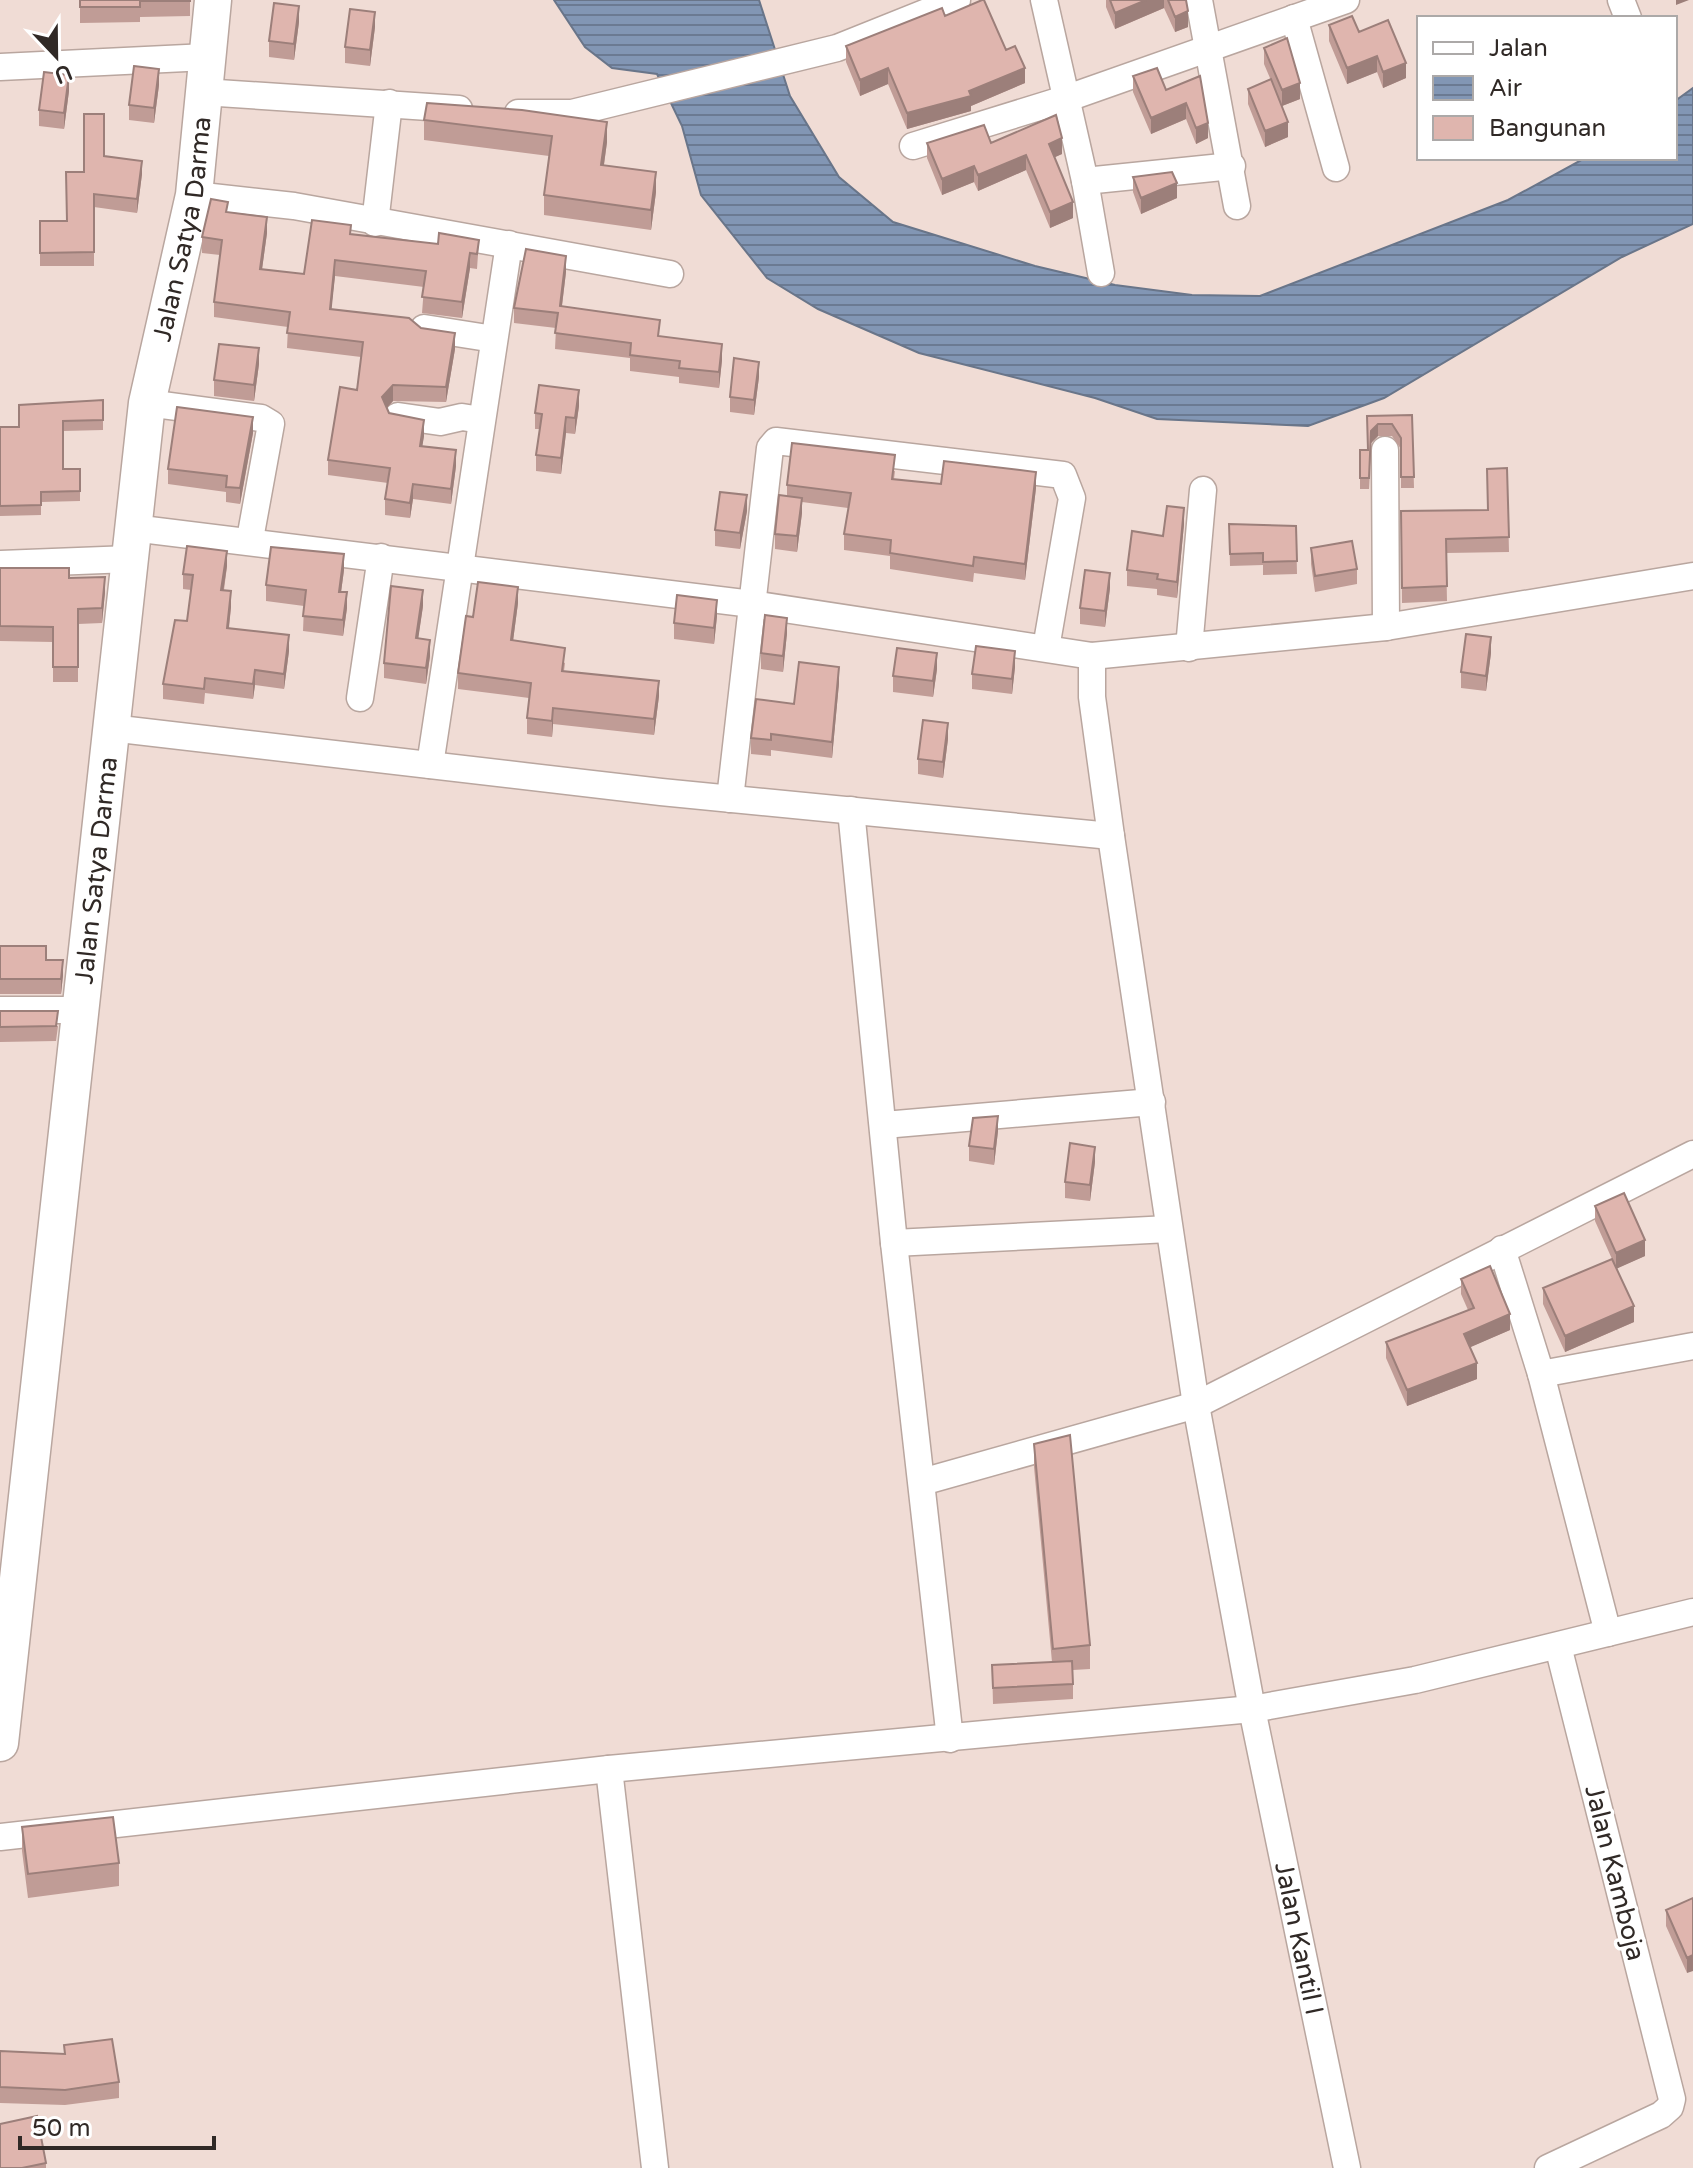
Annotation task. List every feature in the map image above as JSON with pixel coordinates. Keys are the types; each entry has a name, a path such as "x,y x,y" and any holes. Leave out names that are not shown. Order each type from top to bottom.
{"main road":[{"name":"Jalan Satya Darma","path":"0,1743 147,403 194,195 213,0"}],"street":[{"path":"0,67 205,75 389,103 488,111 572,113 837,48 957,0"},
{"path":"1044,0 1085,181 1101,273"},
{"path":"1199,0 1237,206"},
{"path":"913,146 1065,99 1346,0"},
{"path":"1294,18 1336,168"},
{"path":"375,223 389,103"},
{"path":"1085,181 1232,166"},
{"path":"194,195 294,206 670,274"},
{"path":"430,765 509,244"},
{"path":"424,328 494,339"},
{"path":"147,403 261,418 271,424 250,539"},
{"path":"398,416 440,422 462,417 481,420"},
{"path":"730,799 770,448 776,441 1063,475 1072,498 1046,648"},
{"path":"1385,450 1386,627"},
{"path":"1189,648 1203,490"},
{"path":"0,564 132,543 250,539 752,604 1092,656 1386,627 1693,576"},
{"path":"360,698 381,557"},
{"name":"Jalan Kantil I","path":"1092,656 1092,697 1111,836 1196,1405 1252,1709 1347,2168"},
{"path":"111,728 730,799 1111,836"},
{"path":"851,810 894,1243 950,1739"},
{"path":"0,1010 81,1010"},
{"path":"884,1125 1152,1102"},
{"path":"922,1482 1196,1405 1693,1154"},
{"path":"894,1243 1169,1229"},
{"path":"1502,1249 1541,1374 1608,1633"},
{"path":"1541,1374 1693,1346"},
{"path":"0,1837 609,1769 1252,1709 1415,1680 1693,1612"},
{"name":"Jalan Kamboja","path":"1548,2168 1661,2115 1670,2107 1672,2099 1558,1646"},
{"path":"609,1769 655,2168"}],"water":[{"path":"554,0 759,0 790,96 839,177 893,222 1035,266 1115,285 1192,295 1260,296 1508,200 1581,160 1677,160 1677,100 1693,88 1693,224 1622,257 1384,398 1308,426 1157,419 1095,398 919,353 818,309 767,278 701,195 682,126 657,74 612,68 585,47"}],"building":[{"path":"80,0 190,1 140,1 140,7 80,7"},
{"path":"982,0 1006,50 1015,46 1025,68 969,91 971,96 907,113 888,68 860,80 846,46 942,8 945,16"},
{"path":"1110,0 1146,0 1115,13"},
{"path":"1168,0 1186,0 1188,11 1175,17"},
{"path":"274,3 299,6 294,44 269,41"},
{"path":"350,9 375,12 370,50 345,47"},
{"path":"1352,16 1359,32 1388,20 1406,63 1383,72 1377,56 1347,68 1329,25"},
{"path":"1287,38 1300,83 1282,90 1264,48"},
{"path":"134,66 159,69 154,108 129,105"},
{"path":"1157,68 1166,90 1200,76 1208,123 1196,128 1186,103 1151,118 1133,76"},
{"path":"44,72 69,75 64,113 39,110"},
{"path":"1271,79 1288,122 1265,131 1248,89"},
{"path":"427,103 522,110 607,122 601,165 656,172 651,210 544,195 552,136 424,120"},
{"path":"84,114 104,114 104,156 142,161 137,199 94,194 94,252 40,253 40,221 67,221 66,172 84,172"},
{"path":"1056,115 1062,138 1049,144 1073,202 1050,212 1026,155 978,175 974,166 942,179 927,143 984,125 991,143"},
{"path":"1172,172 1177,183 1141,198 1133,177"},
{"path":"211,199 228,202 226,212 267,217 260,269 304,274 312,220 351,225 350,234 438,244 439,233 479,240 477,254 470,253 462,302 422,297 426,271 335,260 330,309 409,318 421,328 455,333 446,387 393,385 382,397 389,413 424,420 420,446 456,450 451,489 413,484 410,503 385,499 390,468 328,460 340,387 357,390 363,342 287,333 290,312 214,302 222,240 202,237"},
{"path":"526,249 566,256 560,306 660,320 658,336 722,344 719,372 679,368 680,361 630,355 631,343 555,333 558,313 514,308"},
{"path":"219,344 259,348 254,385 214,380"},
{"path":"734,358 759,362 754,400 730,397"},
{"path":"539,385 579,390 575,418 566,417 561,458 536,455 542,414 535,413"},
{"path":"103,400 103,420 63,421 63,469 80,469 80,491 41,492 41,505 0,506 0,427 19,427 19,405"},
{"path":"177,407 253,417 240,488 226,487 227,476 168,469"},
{"path":"1412,415 1414,477 1401,477 1401,438 1392,424 1378,424 1371,431 1369,478 1360,478 1360,450 1368,450 1367,416"},
{"path":"792,443 895,455 892,479 941,484 944,461 1036,472 1025,564 974,557 973,566 890,553 891,540 844,534 851,493 787,485"},
{"path":"1507,468 1509,537 1446,539 1447,586 1402,588 1401,511 1488,510 1487,469"},
{"path":"720,492 747,495 740,533 715,530"},
{"path":"779,495 802,498 797,536 775,534"},
{"path":"1167,506 1184,508 1177,582 1157,579 1158,574 1127,570 1132,531 1163,536"},
{"path":"1229,524 1296,526 1297,561 1263,562 1263,553 1230,554"},
{"path":"1352,541 1357,569 1315,576 1311,548"},
{"path":"187,546 227,551 221,590 231,591 227,628 289,635 284,674 255,670 253,684 205,678 204,689 163,684 175,620 187,621 193,575 183,574"},
{"path":"271,547 344,554 339,592 347,592 343,620 303,616 306,590 266,585"},
{"path":"0,568 69,568 69,578 105,577 102,608 78,609 78,667 53,667 53,627 0,626"},
{"path":"1085,570 1110,573 1105,611 1080,608"},
{"path":"478,582 518,587 511,640 565,648 562,671 659,681 654,719 553,708 552,721 527,718 531,683 458,673 466,616 473,617"},
{"path":"391,586 423,590 416,638 430,640 426,668 384,663"},
{"path":"677,595 717,600 714,628 674,623"},
{"path":"765,615 787,618 783,656 761,653"},
{"path":"1466,634 1491,637 1486,676 1461,672"},
{"path":"976,646 1015,651 1012,679 972,674"},
{"path":"897,648 937,653 933,681 893,676"},
{"path":"799,662 839,667 832,742 771,734 771,740 751,738 756,699 794,704"},
{"path":"923,720 948,723 943,762 918,759"},
{"path":"0,946 46,946 46,960 63,960 61,979 0,979"},
{"path":"0,1011 58,1011 56,1026 0,1027"},
{"path":"998,1116 994,1149 969,1146 973,1118"},
{"path":"1070,1143 1095,1147 1090,1185 1065,1182"},
{"path":"1624,1193 1645,1240 1616,1253 1595,1206"},
{"path":"1612,1259 1634,1306 1565,1336 1543,1288"},
{"path":"1490,1266 1510,1314 1464,1334 1477,1363 1407,1390 1386,1342 1474,1308 1461,1279"},
{"path":"1070,1435 1090,1645 1053,1649 1034,1444"},
{"path":"1072,1661 1073,1684 993,1688 992,1665"},
{"path":"113,1817 119,1863 28,1874 22,1827"},
{"path":"1693,1898 1693,1955 1687,1958 1666,1910"},
{"path":"112,2039 119,2082 65,2090 0,2087 0,2051 65,2054 64,2045"},
{"path":"37,2116 46,2163 0,2168 0,2124"}]}
